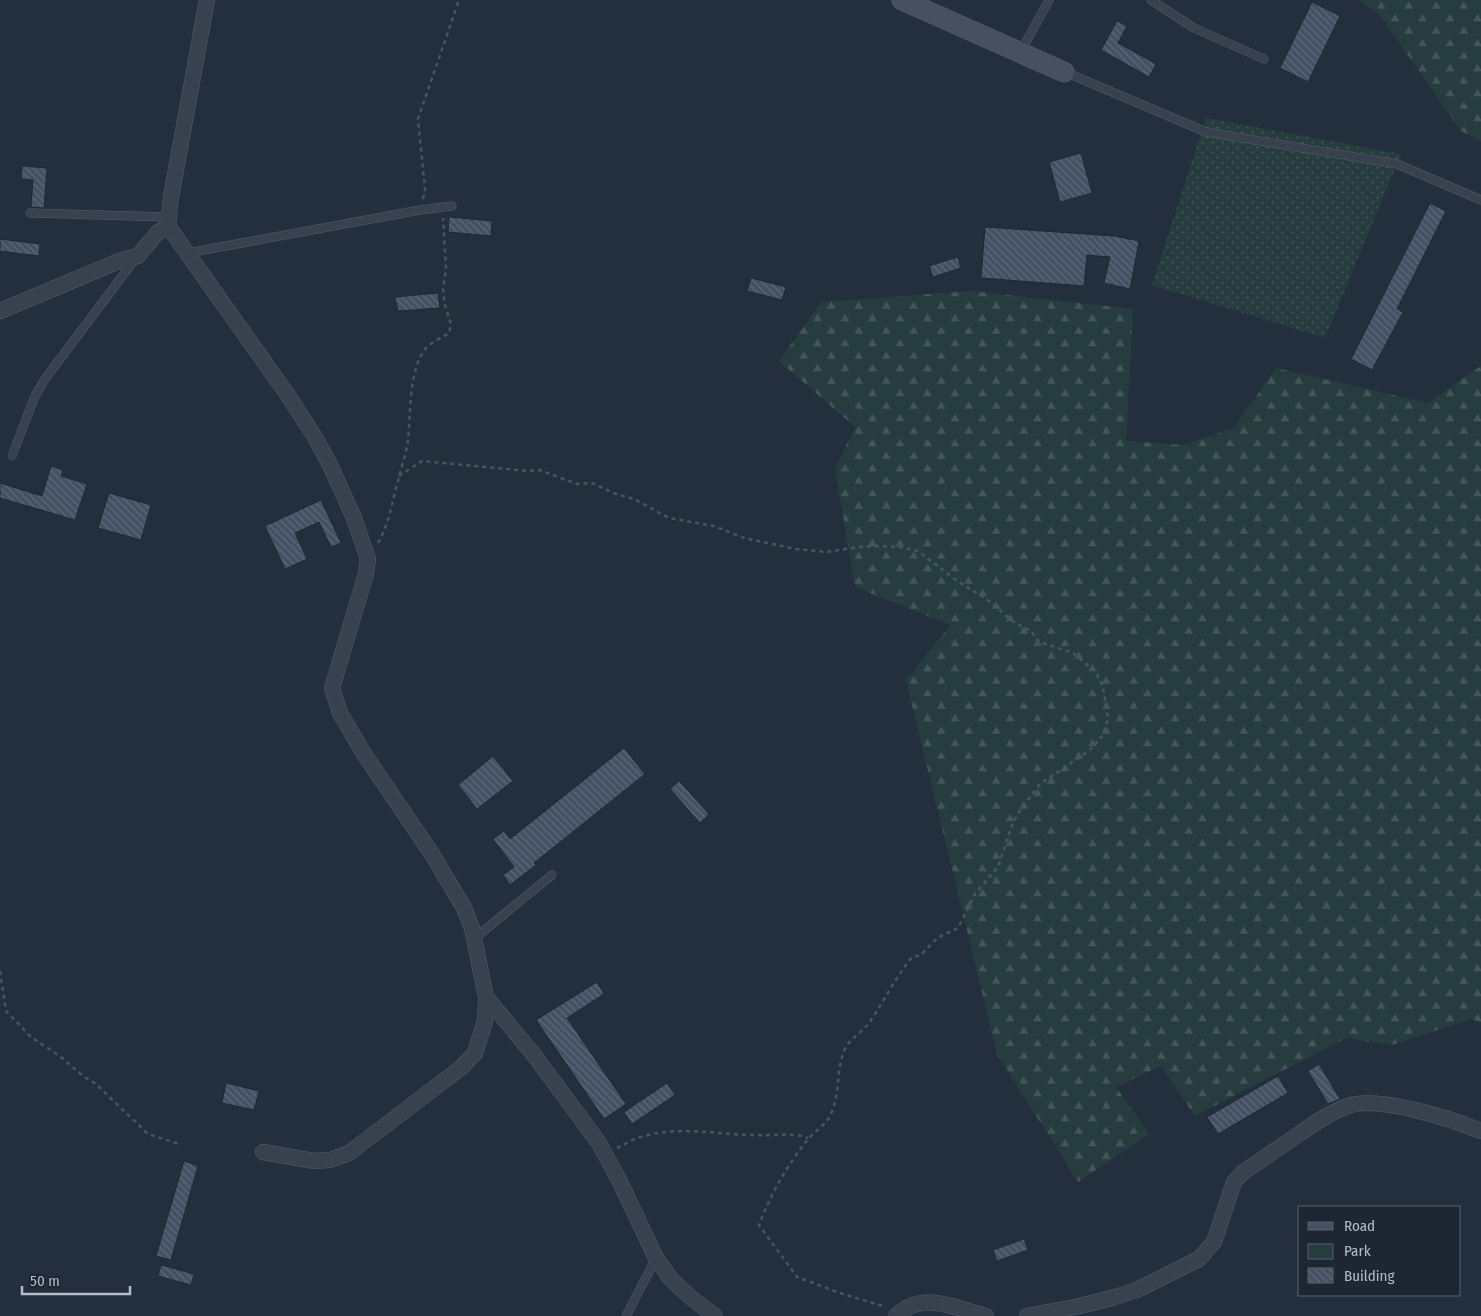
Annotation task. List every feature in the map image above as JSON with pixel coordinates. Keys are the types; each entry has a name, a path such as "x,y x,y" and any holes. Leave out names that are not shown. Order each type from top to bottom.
{"street":[{"path":"0,311 102,268 138,256 168,222 207,0"},
{"path":"902,0 1064,72"},
{"path":"168,222 313,434 330,465 354,518 368,559 366,574 332,688 334,699 364,754 432,854 464,908 475,938 486,996 486,1021 475,1053 462,1067 349,1153 330,1160 314,1161 263,1152"},
{"path":"486,996 534,1055 599,1143 622,1184 656,1258 671,1279 715,1316"},
{"path":"1027,1316 1115,1298 1138,1290 1199,1259 1214,1242 1234,1182 1242,1173 1326,1116 1348,1106 1376,1102 1413,1110 1481,1131"},
{"path":"899,1314 918,1303 932,1302 986,1316"}],"lane":[{"path":"1020,53 1049,0"},
{"path":"1151,0 1194,28 1264,59"},
{"path":"1064,72 1206,132 1397,164 1481,200"},
{"path":"188,253 420,210 442,209 452,206"},
{"path":"30,213 168,222"},
{"path":"12,456 35,396 45,379 138,256"},
{"path":"475,938 552,875"},
{"path":"626,1316 656,1258"}],"path":[{"path":"420,210 425,189 418,119 459,0"},
{"path":"368,559 383,534 399,476 407,442 411,387 420,359 427,347 449,332 451,324 445,305 443,289 446,269 442,209"},
{"path":"399,476 422,461 528,471 540,470 577,484 592,483 650,506 660,515 714,526 744,538 814,552 877,546 900,547 918,551 956,580 988,601 1015,623 1031,631 1039,642 1073,653 1096,672 1103,688 1108,719 1103,735 1090,750 1040,784 1013,822 998,867 975,894 958,928 937,938 921,955 912,957 892,985 871,1021 862,1032 848,1042 843,1052 831,1116 808,1138 791,1163 765,1209 760,1224 797,1277 899,1314"},
{"path":"0,971 6,1011 31,1037 96,1084 148,1134 179,1144"},
{"path":"606,1156 615,1149 640,1137 661,1132 691,1131 737,1135 797,1134 808,1138"}],"green space":[{"path":"1357,0 1481,0 1481,141 1461,131 1379,14"},
{"path":"1206,118 1401,154 1325,338 1152,285"},
{"path":"971,291 1133,309 1126,441 1183,445 1234,428 1276,368 1428,403 1481,366 1481,1022 1471,1019 1392,1045 1346,1038 1195,1116 1161,1066 1116,1087 1149,1134 1078,1182 997,1054 906,680 950,625 855,587 835,469 855,427 779,361 821,302"}],"building":[{"path":"1312,2 1340,16 1308,82 1280,68"},
{"path":"1117,21 1127,26 1118,43 1156,64 1149,77 1101,50"},
{"path":"1081,153 1092,193 1060,202 1049,162"},
{"path":"22,166 47,168 44,208 31,207 33,180 21,179"},
{"path":"1430,203 1446,211 1397,309 1403,312 1372,370 1351,359"},
{"path":"449,217 492,221 491,236 448,232"},
{"path":"985,227 1114,236 1139,241 1130,289 1104,283 1110,257 1087,255 1084,286 981,278"},
{"path":"0,239 40,244 39,256 0,251"},
{"path":"958,257 961,268 933,277 929,266"},
{"path":"751,278 786,287 782,300 747,291"},
{"path":"438,293 440,308 398,311 395,297"},
{"path":"51,466 63,470 61,476 87,484 75,520 0,498 0,483 42,496"},
{"path":"109,493 151,505 141,540 98,528"},
{"path":"321,500 341,543 331,547 319,522 295,533 307,559 285,569 265,526"},
{"path":"624,748 645,774 534,863 536,865 510,885 503,875 514,867 493,839 504,831 510,839"},
{"path":"493,756 513,781 477,809 458,785"},
{"path":"679,781 709,814 700,823 670,789"},
{"path":"597,982 604,994 567,1018 626,1104 604,1119 536,1020"},
{"path":"1319,1064 1340,1099 1328,1104 1308,1071"},
{"path":"1278,1076 1288,1093 1218,1134 1207,1117"},
{"path":"226,1083 259,1091 254,1110 222,1103"},
{"path":"667,1083 675,1095 632,1124 624,1112"},
{"path":"184,1161 198,1166 171,1260 156,1256"},
{"path":"1024,1239 1028,1250 997,1261 993,1250"},
{"path":"161,1265 194,1274 191,1285 158,1276"}]}
